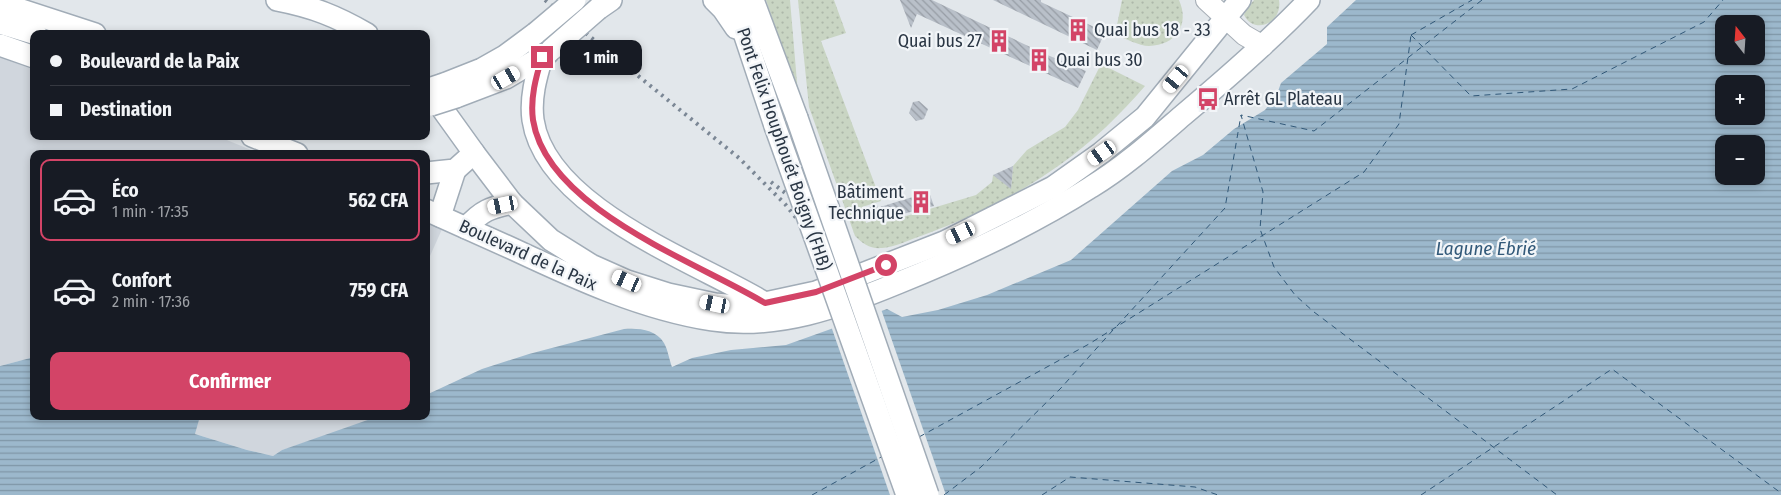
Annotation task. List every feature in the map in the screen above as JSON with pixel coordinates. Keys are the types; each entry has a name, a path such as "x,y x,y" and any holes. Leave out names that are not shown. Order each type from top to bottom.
{"main road":[{"path":"277,0 306,5 341,19 360,30"},
{"path":"435,95 505,56 575,0"},
{"path":"714,0 723,9 747,42"},
{"name":"Pont Felix Houphouét Boigny (FHB)","path":"733,0 907,495"},
{"name":"Pont Felix Houphouét Boigny (FHB)","path":"753,0 797,118 928,495"},
{"path":"1206,0 1244,35 1263,46"},
{"name":"Boulevard de la Paix","path":"435,95 474,153 512,203 551,240 591,265 627,281 668,294 715,304 736,306 765,303 816,292 944,242 1053,187 1102,153 1144,117 1240,0"},
{"name":"Boulevard de la Paix","path":"433,213 616,294 664,310 713,320 743,322 777,320 809,314 876,292 922,274 1015,231 1070,200 1124,166 1263,46 1303,2"},
{"path":"0,3 83,30"},
{"path":"435,95 481,88 506,78 547,53 604,5"},
{"path":"0,23 30,32"},
{"path":"0,45 30,56"},
{"path":"547,53 532,98 533,120 537,138 553,168 588,200 614,220 674,256 740,288 765,303"},
{"path":"262,140 287,150"},
{"path":"433,213 455,170 474,153"},
{"path":"430,173 455,170"},
{"path":"466,228 478,215 493,207 512,203"}],"shaded area":[{"path":"0,57 30,68 30,140 227,140 251,150 30,150 30,358 0,366"},
{"path":"430,222 443,227 430,256"},
{"path":"199,420 369,421 282,450 273,456 195,434"}],"green space":[{"path":"766,0 790,0 798,94"},
{"path":"798,0 834,0 846,33 821,41 881,201 862,207 866,223 881,218 883,223 976,195 992,182 993,175 1011,188 1013,166 1027,150 1065,127 1078,110 1101,64 1145,86 1116,118 1084,147 1028,186 974,214 937,230 896,245 874,248 864,244 855,236 809,107"},
{"path":"1122,0 1179,0 1183,18 1178,32 1167,42 1149,46 1115,35"},
{"path":"1254,0 1279,0 1277,15 1273,20 1261,25 1255,25 1249,21 1244,15"}],"water":[{"name":"Lagune Ébrié","path":"1356,0 1781,0 1781,495 0,495 0,366 30,358 30,420 199,420 195,434 273,456 282,450 368,420 430,420 430,393 482,369 529,354 624,329 646,330 661,338 672,367 692,358 731,350 786,345 887,309 902,317 938,310 987,295 1071,260 1172,171 1203,155 1234,129 1265,110 1277,94 1281,83 1327,44 1327,27"}],"pier":[{"path":"881,309 946,495 890,495 831,326"}],"building":[{"path":"900,0 932,0 1045,54 1086,71 1078,88 917,14 911,28"},
{"path":"993,0 1041,0 1041,2 1105,32 1097,50"},
{"path":"919,101 928,109 924,119 916,121 909,113 913,102"},
{"path":"1013,166 1011,189 993,175"},
{"path":"929,192 934,206 883,219 880,207"},
{"path":"877,205 880,217 868,220 864,209"}],"ferry route":[{"path":"1411,35 1472,0"},
{"path":"1482,0 1314,131 1241,115 1263,192 1260,229 1274,267 1295,295 1314,312 1557,495"},
{"path":"1411,35 1471,96 1572,89 1704,22 1723,0"},
{"path":"919,437 1089,344 1364,172 1399,124 1411,35"},
{"path":"1117,326 1225,208 1241,115"},
{"path":"944,495 981,467 1061,388 1113,330"},
{"path":"1421,495 1612,369 1781,493"},
{"path":"812,495 883,456"},
{"path":"1042,495 1070,477 1195,487 1218,495"}],"railway":[{"path":"545,0 739,158 785,204 809,234 831,271 909,495"},
{"path":"771,182 797,202 828,238 842,267 920,495"}],"place":[{"name":"Quai bus 18 - 33","path":"1078,30"},
{"name":"Quai bus 27","path":"999,41"},
{"name":"Quai bus 30","path":"1039,60"},
{"name":"Arrêt GL Plateau","path":"1208,99"},
{"name":"Bâtiment Technique","path":"921,202"}],"route":[{"path":"542,57 532,98 533,120 537,138 553,168 588,200 614,220 643,238 765,303 816,292 886,265"}]}
